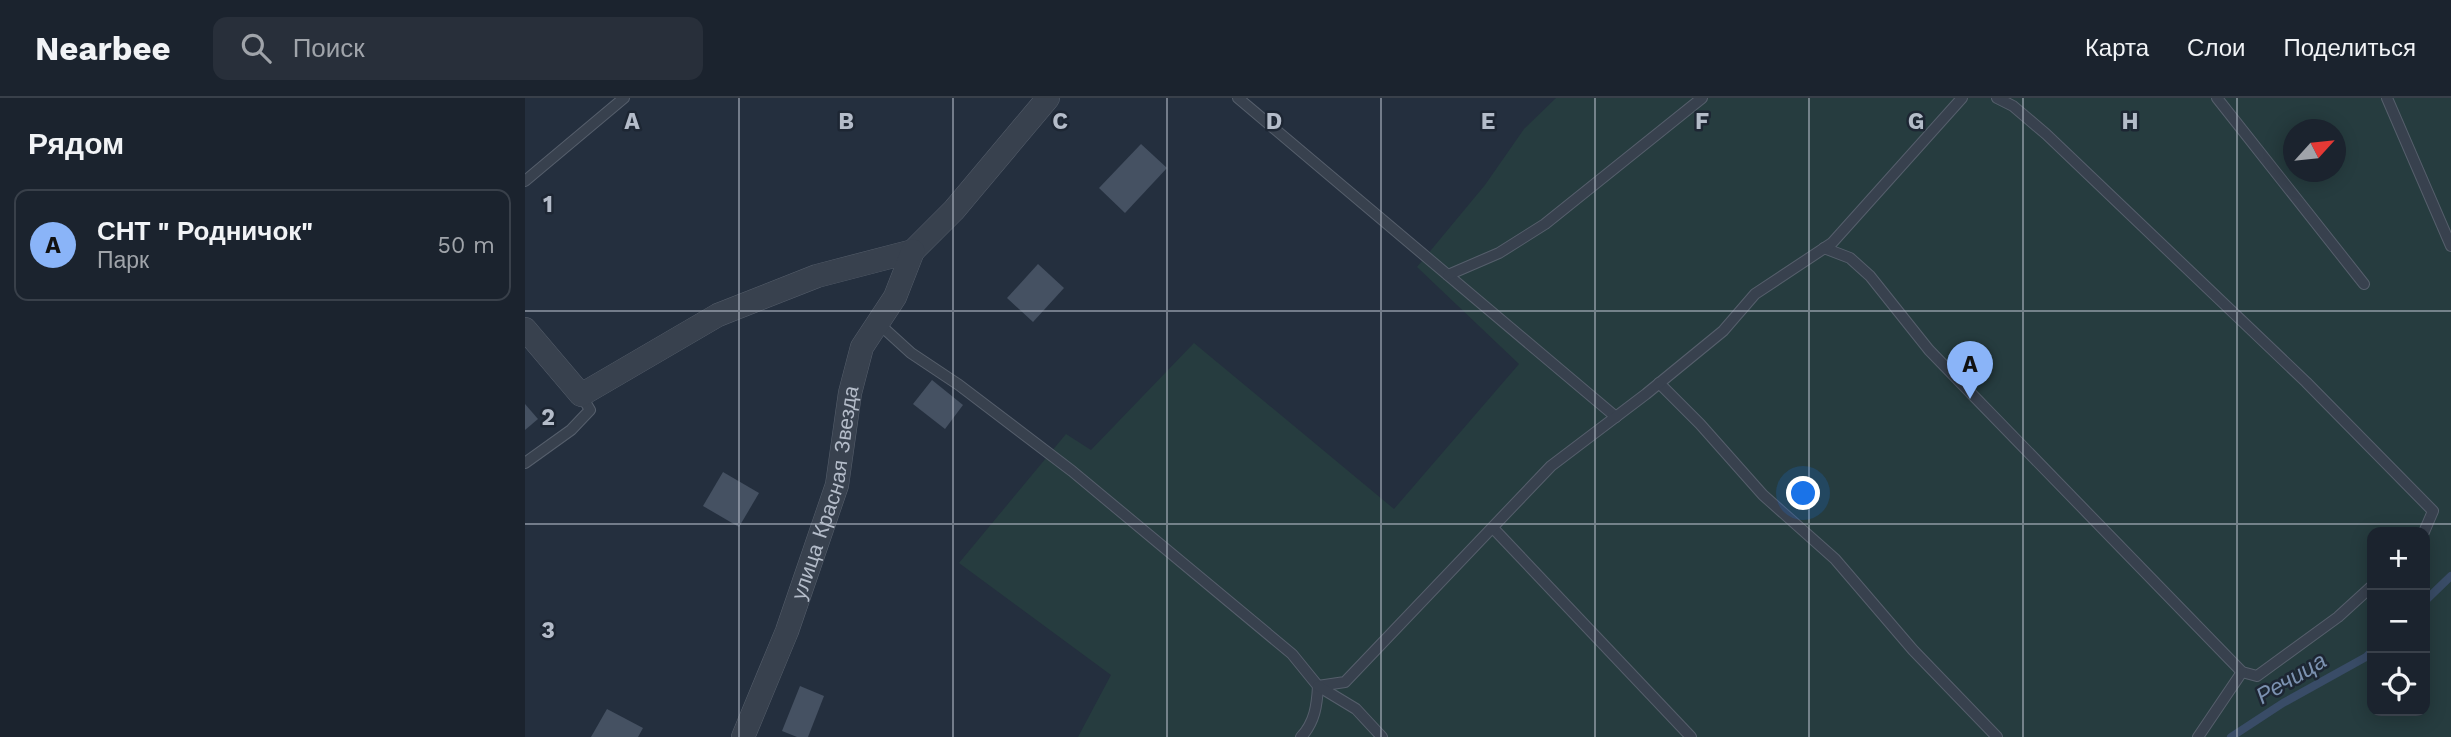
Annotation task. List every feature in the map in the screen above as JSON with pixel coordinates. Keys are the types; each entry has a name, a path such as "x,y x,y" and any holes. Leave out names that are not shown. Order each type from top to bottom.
{"street":[{"name":"улица Красная Звезда","path":"743,737 787,631 837,485 849,393 862,347 895,297 912,251 954,210 1048,98"},
{"name":"улица Красная Звезда","path":"581,395 718,315 817,276 912,251"},
{"path":"525,329 581,395"}],"lane":[{"path":"525,181 624,98"},
{"path":"1238,98 1616,417"},
{"path":"1448,275 1499,253 1545,224 1702,98"},
{"path":"1318,685 1345,682 1552,466 1723,331 1755,294 1832,243 1962,98"},
{"path":"1997,98 2013,106 2046,134 2345,422 2433,512 2426,527"},
{"path":"2217,98 2364,284"},
{"path":"2388,98 2451,246"},
{"path":"1824,248 1850,258 1870,275 1929,350 2242,672 2257,676 2338,617 2368,590"},
{"path":"878,323 911,353 1072,471 1292,654 1318,685 1356,709 1382,737"},
{"path":"1659,383 1700,424 1763,495 1835,559 1913,650 1997,737"},
{"path":"525,463 571,430 590,410 581,395"},
{"path":"1493,528 1691,737"},
{"path":"2198,737 2242,672"},
{"path":"1301,737 1308,730 1317,710 1318,685"}],"green space":[{"path":"1556,98 2451,98 2451,737 1078,737 1111,675 959,563 1066,434 1091,450 1194,343 1394,509 1519,364 1417,267 1485,185 1524,129"}],"building":[{"path":"1141,144 1167,168 1125,213 1099,188"},
{"path":"1038,264 1064,288 1033,322 1007,298"},
{"path":"932,380 963,405 945,429 913,404"},
{"path":"525,404 538,419 525,430"},
{"path":"723,472 759,493 739,527 703,506"},
{"path":"800,686 824,696 808,737 797,737 782,731"},
{"path":"607,709 643,728 638,737 591,737"}],"waterway":[{"name":"Речица","path":"2430,596 2451,576"},
{"name":"Речица","path":"2231,737 2283,703 2370,653"}],"place":[{"name":"СНТ \" Родничок\"","path":"1970,399"}]}
